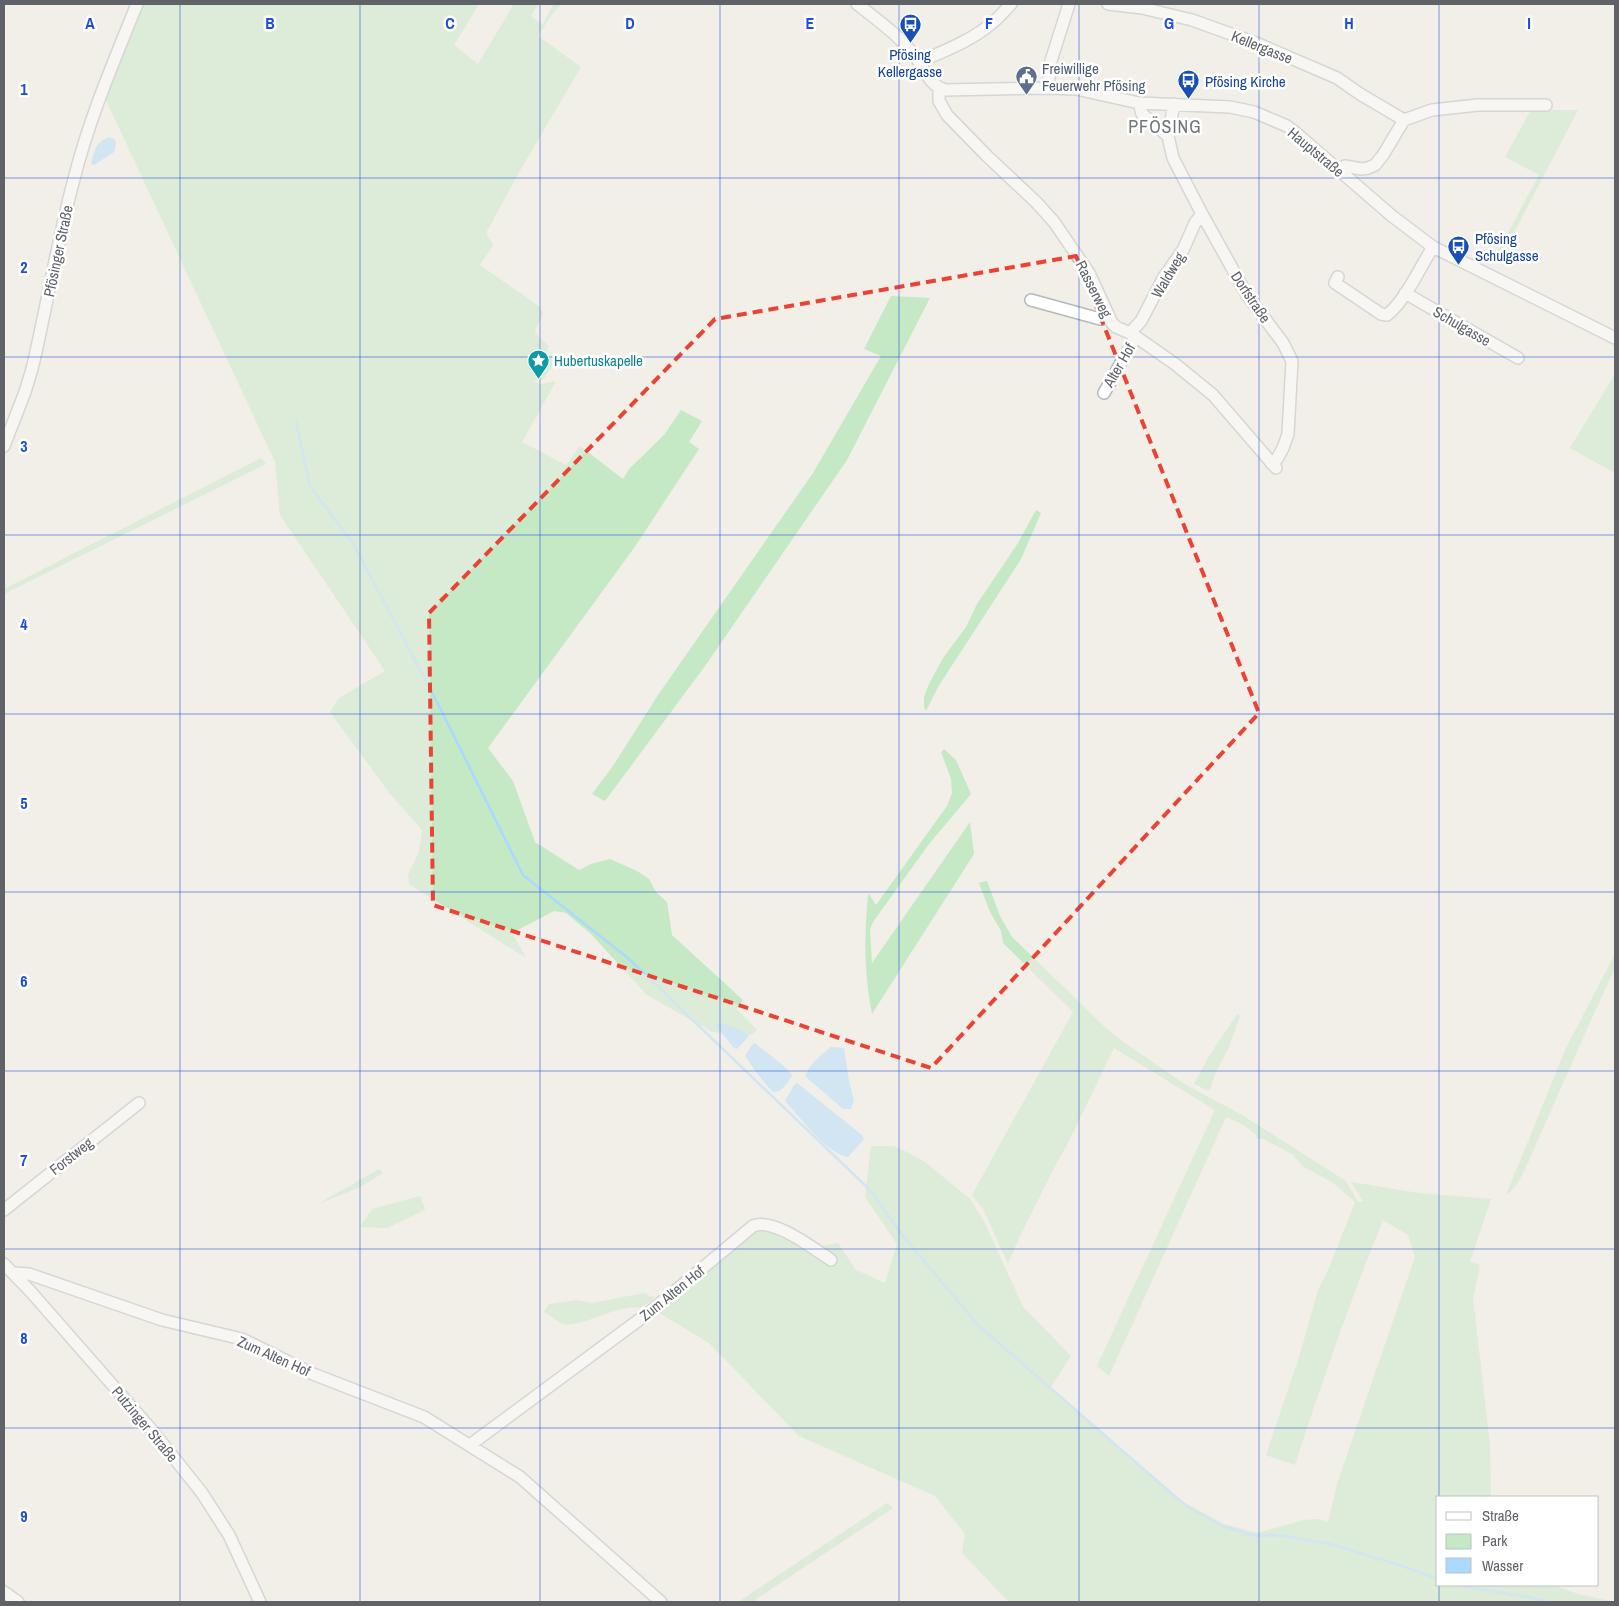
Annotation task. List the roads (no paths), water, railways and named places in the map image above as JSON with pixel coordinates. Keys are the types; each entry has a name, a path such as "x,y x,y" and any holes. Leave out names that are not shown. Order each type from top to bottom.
{"street":[{"name":"Pfösinger Straße","path":"4,446 32,369 73,180 82,148 137,4"},
{"path":"857,4 907,47 919,62 929,80 939,88"},
{"path":"919,62 975,36 994,22 1011,4"},
{"path":"1048,88 1051,61 1069,4"},
{"name":"Kellergasse","path":"1108,4 1168,14 1238,36 1337,78 1404,120"},
{"name":"Hauptstraße","path":"939,88 945,90 1076,89 1138,103 1230,107 1254,112 1287,126 1392,216 1433,246 1615,338"},
{"name":"Rasserweg","path":"939,88 939,101 947,115 1036,202 1058,228 1089,273 1109,319 1116,327 1175,364 1213,396 1274,466"},
{"path":"1138,103 1142,114 1168,136"},
{"name":"Dorfstraße","path":"1174,104 1168,136 1171,153 1202,214 1247,294 1283,344 1292,361 1288,434 1274,466"},
{"path":"1338,170 1345,166 1361,169 1375,165 1404,120 1441,108 1504,104 1546,105"},
{"name":"Waldweg","path":"1133,336 1164,277 1183,250 1195,223 1202,214"},
{"path":"1338,278 1334,284 1381,314 1387,314 1392,311 1405,293 1433,246"},
{"name":"Schulgasse","path":"1405,293 1518,358"},
{"path":"1031,300 1100,319 1109,319"},
{"name":"Alter Hof","path":"1104,393 1133,336"},
{"name":"Forstweg","path":"4,1210 139,1103"},
{"name":"Zum Alten Hof","path":"470,1445 651,1311 757,1224 768,1224 832,1260"},
{"name":"Putzinger Straße","path":"4,1264 146,1422 202,1493 229,1535 260,1602"},
{"name":"Zum Alten Hof","path":"13,1273 29,1274 162,1320 242,1339 313,1374 424,1417 520,1477 661,1602"},
{"path":"4,1592 18,1602"}],"water":[{"path":"109,137 115,140 114,152 94,165 91,164 96,147"},
{"path":"721,1023 743,1031 749,1036 737,1049 734,1048 716,1026"},
{"path":"755,1043 792,1075 787,1084 779,1091 773,1092 745,1056"},
{"path":"831,1047 844,1048 854,1101 851,1109 843,1109 805,1076 820,1056"},
{"path":"797,1083 862,1135 864,1139 848,1157 831,1149 823,1142 785,1101"}],"waterway":[{"path":"296,422 310,486 354,545 435,698 523,875 629,959 870,1190 903,1236 978,1325 1185,1505 1222,1526 1256,1536 1277,1535 1330,1544 1436,1578"},
{"path":"1460,1586 1549,1602"}],"place":[{"name":"Pfösing Kellergasse","path":"910,44"},
{"name":"Freiwillige Feuerwehr Pfösing","path":"1026,96"},
{"name":"Pfösing Kirche","path":"1189,100"},
{"name":"Pfösing Schulgasse","path":"1459,266"},
{"name":"Hubertuskapelle","path":"538,379"}],"district":[{"name":"PFÖSING","path":"1165,126"}]}
